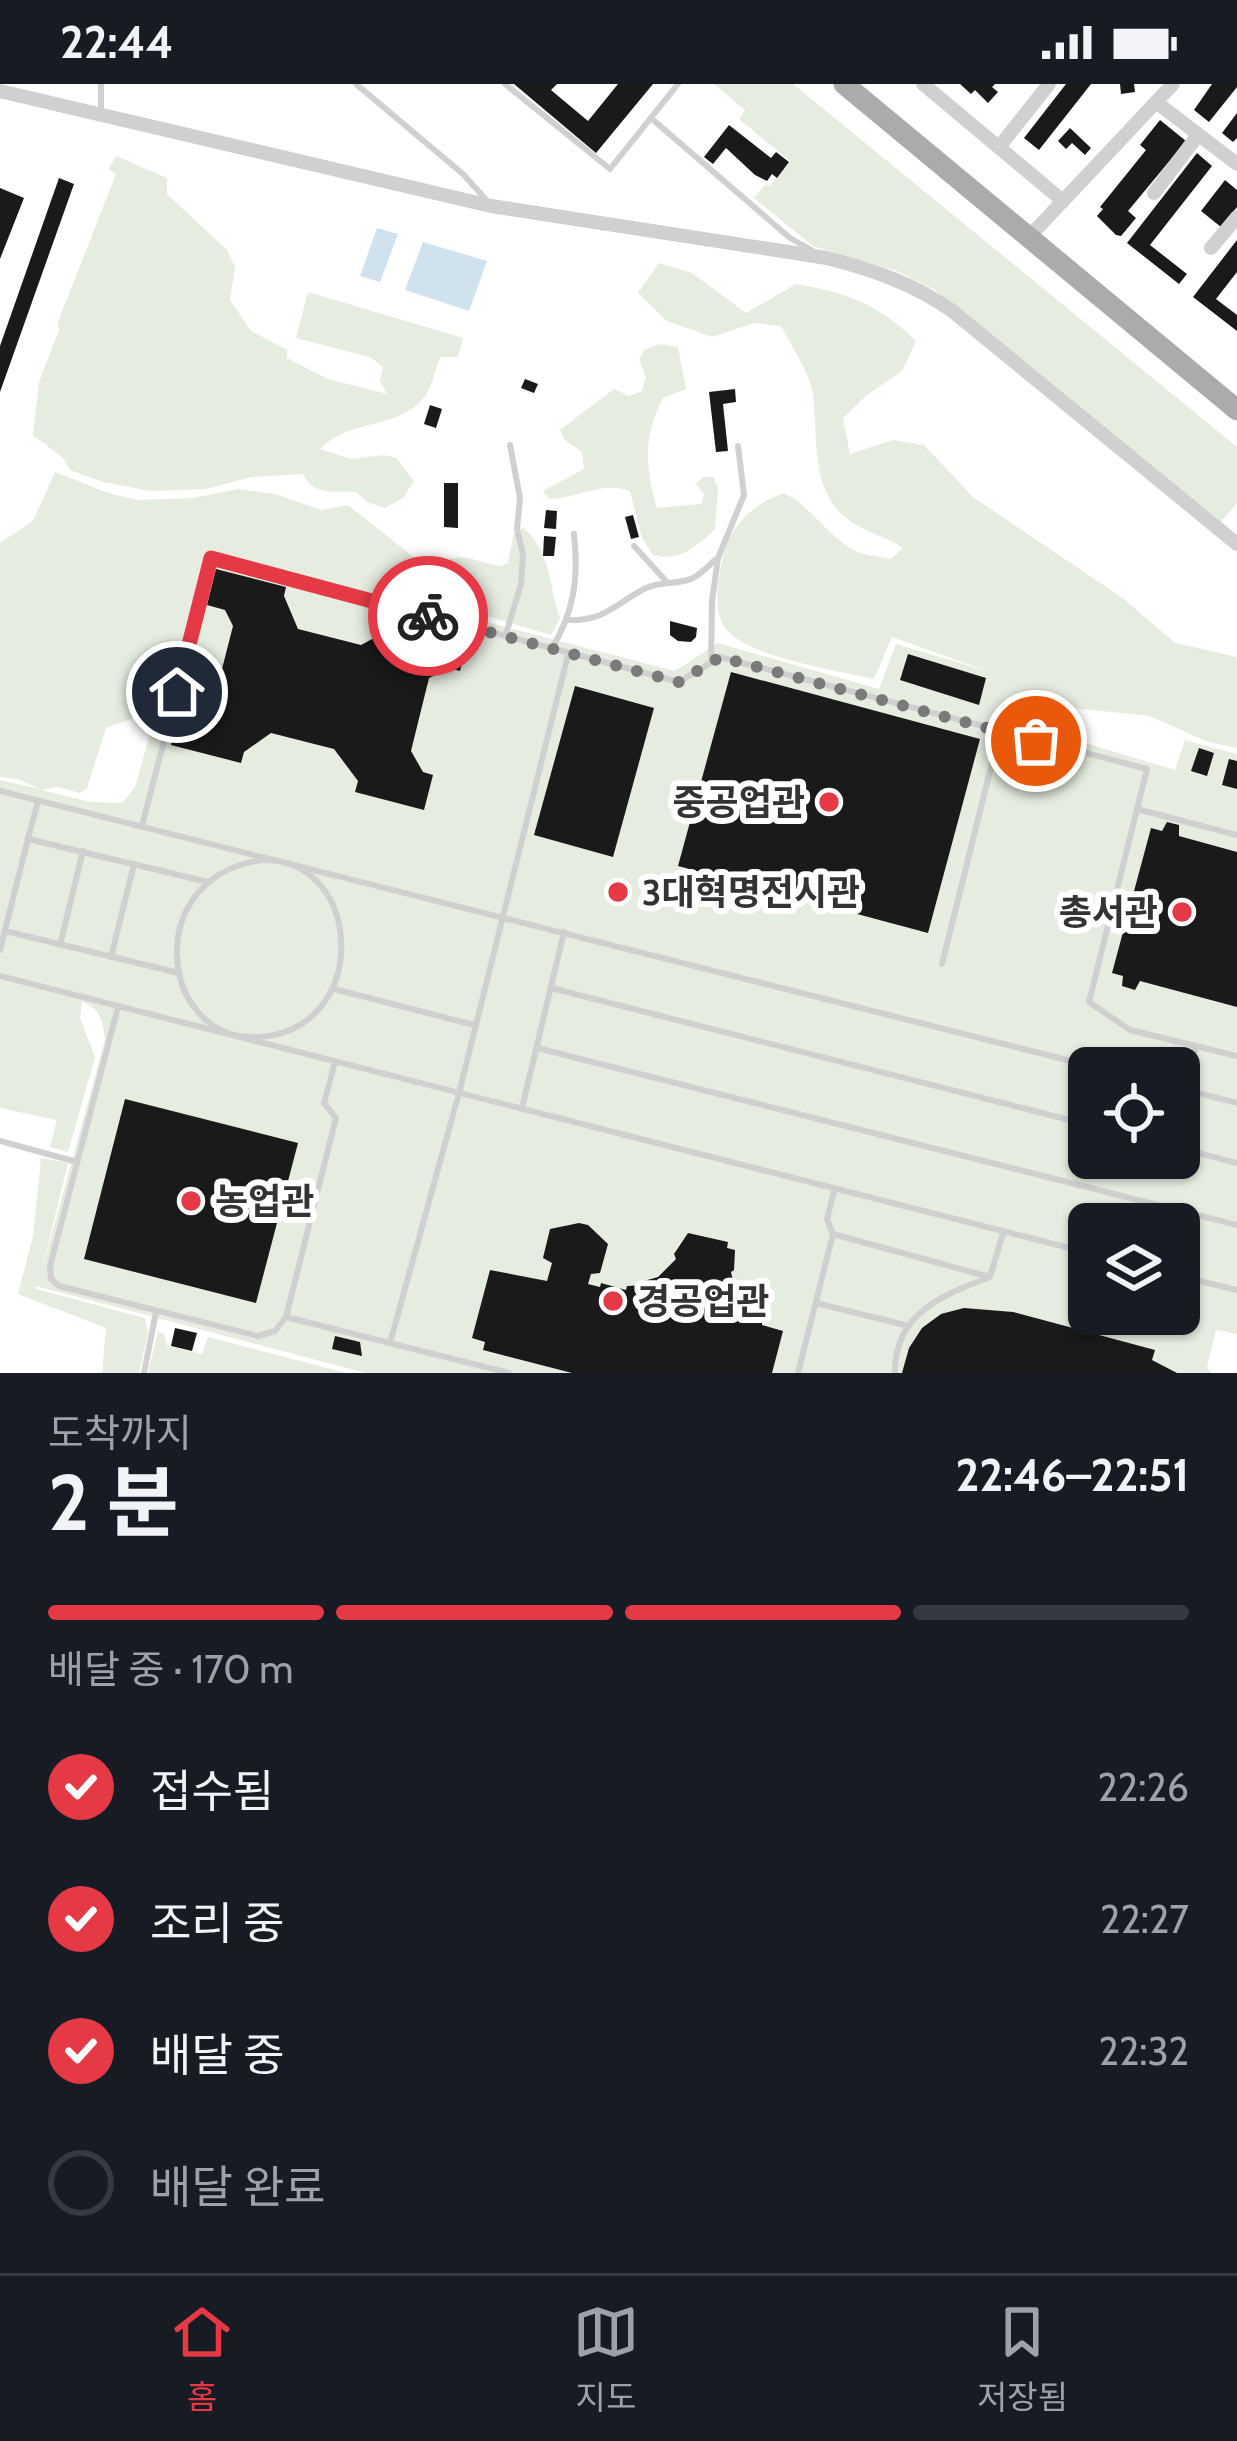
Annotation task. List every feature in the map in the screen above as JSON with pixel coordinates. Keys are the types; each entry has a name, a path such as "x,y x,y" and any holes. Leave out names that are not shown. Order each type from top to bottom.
{"main road":[{"path":"844,84 1237,410"}],"street":[{"path":"923,84 1064,201"},
{"path":"999,147 1049,84"},
{"path":"1029,237 1173,84"},
{"path":"0,91 491,206 827,258 904,282 951,310 1237,544"},
{"path":"1156,102 1237,164"},
{"path":"1154,193 1198,134"},
{"path":"1211,248 1237,217"}],"lane":[{"path":"101,84 101,115"},
{"path":"356,84 463,174 491,206"},
{"path":"505,84 610,169 678,84"},
{"path":"651,118 790,238 827,258"},
{"path":"505,638 521,584 523,554 518,530 520,498 510,445"},
{"path":"711,663 718,558 744,495 738,446"},
{"path":"550,650 569,620 577,560 574,534"},
{"path":"634,547 667,581"},
{"path":"142,826 211,558 679,682 720,657 1147,769 1089,1002 1130,1030 1237,1055"},
{"path":"569,620 582,621 610,611 644,589 667,581 692,579 718,558"},
{"path":"390,1343 459,1093 568,655"},
{"path":"942,964 1000,731"},
{"path":"0,791 1068,1060"},
{"path":"0,950 38,800"},
{"path":"1137,808 1237,835"},
{"path":"28,838 208,882"},
{"path":"60,945 83,851"},
{"path":"280,860 316,884 337,917 343,956 334,989 314,1013 267,1036 237,1036 202,1012 178,974 176,942 182,916 208,882 238,865 280,860"},
{"path":"111,958 134,864"},
{"path":"5,931 178,974"},
{"path":"522,1108 564,932"},
{"path":"0,976 1068,1248"},
{"path":"551,988 1068,1120"},
{"path":"334,989 474,1024"},
{"path":"118,1007 50,1266 51,1280 156,1312 258,1336 275,1331 286,1317 336,1118 324,1103 334,1062"},
{"path":"537,1048 1237,1226"},
{"path":"1200,1094 1237,1103"},
{"path":"0,1142 77,1162"},
{"path":"1200,1153 1237,1163"},
{"path":"798,1373 833,1234 827,1219 835,1188"},
{"path":"990,1277 1004,1231"},
{"path":"833,1234 990,1277"},
{"path":"895,1373 894,1360 906,1325 949,1292 990,1277"},
{"path":"1200,1281 1237,1290"},
{"path":"816,1303 906,1325"},
{"path":"144,1373 156,1312"},
{"path":"286,1317 509,1373"}],"shaded area":[{"path":"714,84 793,84 1237,447 1237,503 1221,522 933,289 897,271 813,246 754,198 790,161 739,119 745,110"},
{"path":"116,156 167,178 167,194 227,250 235,267 230,300 251,331 287,350 287,358 328,379 387,394 380,381 383,367 370,357 296,338 308,292 463,338 458,357 440,357 429,389 417,405 391,419 346,432 320,449 351,459 396,458 414,481 403,498 385,508 356,492 319,489 303,474 251,477 206,489 151,491 70,470 63,458 33,435 39,382 116,174 109,169"},
{"name":"3대혁명전시관","path":"659,263 692,273 746,313 796,284 847,296 875,309 916,341 902,371 843,418 850,454 893,440 924,445 973,497 1124,599 1175,643 1237,657 1237,748 1208,742 1150,716 1045,705 1038,729 1175,770 1185,740 1237,754 1237,1334 1216,1330 1207,1367 1211,1373 366,1373 36,1286 145,1318 148,1333 139,1373 102,1373 106,1328 18,1294 33,1236 41,1158 68,1163 40,1277 105,1040 97,1012 82,1002 80,1018 95,1057 68,1152 50,1147 57,1120 0,1108 0,780 40,789 0,777 0,543 33,521 55,472 139,500 194,498 238,489 275,494 321,510 348,505 415,558 441,564 463,558 502,566 508,562 514,533 523,528 539,547 548,570 560,618 551,635 457,607 455,614 675,671 718,643 879,689 896,644 990,672 892,637 874,679 773,655 726,629 717,594 727,545 745,516 773,498 784,493 794,499 856,551 891,559 903,548 853,523 829,497 818,464 811,386 781,326 754,323 712,337 667,321 638,293","holes":["159,703 135,787 122,803 90,802 41,790 58,787 80,793 87,788 106,728 145,714"]},
{"path":"660,344 678,347 686,389 663,398 652,425 648,466 657,508 701,504 704,494 696,484 704,477 713,477 718,488 715,529 694,547 671,556 653,555 642,538 630,491 609,488 549,499 543,491 584,469 582,452 560,430 614,389 629,396 642,391 646,377 639,360 644,350"},
{"path":"158,1332 164,1333 167,1346 202,1354 208,1337 346,1373 148,1373"}],"water":[{"path":"377,228 398,234 380,282 360,276"},
{"path":"423,242 487,261 469,311 405,290"}],"building":[{"path":"514,84 557,84 551,90 588,121 618,84 653,84 596,153"},
{"path":"960,84 995,84 992,87 998,92 988,103"},
{"path":"1066,84 1091,84 1039,150 1024,138"},
{"path":"1120,84 1134,84 1135,92 1121,94"},
{"path":"1212,84 1237,87 1209,122 1194,110"},
{"path":"1237,113 1237,138 1233,142 1222,133"},
{"path":"1160,120 1186,141 1128,211 1136,218 1121,236 1116,235 1097,216 1100,207 1146,150 1140,145"},
{"path":"729,125 771,158 776,152 789,162 777,178 772,174 767,181 755,175 726,148 713,164 704,157"},
{"path":"1070,128 1091,148 1085,155 1072,143 1066,149 1058,141"},
{"path":"1197,153 1212,166 1150,245 1187,274 1179,284 1127,243"},
{"path":"59,178 74,184 0,392 0,346"},
{"path":"1225,180 1237,190 1237,207 1221,227 1201,211"},
{"path":"0,188 24,198 0,259"},
{"path":"1237,240 1237,272 1216,299 1237,315 1237,331 1193,297"},
{"path":"525,379 538,384 534,393 521,388"},
{"path":"735,389 736,402 723,404 728,451 716,452 709,392"},
{"path":"430,405 442,409 436,428 424,424"},
{"path":"444,483 458,483 458,528 444,527"},
{"path":"546,510 557,511 556,529 544,528"},
{"path":"633,515 639,537 631,539 625,517"},
{"path":"544,536 556,537 554,556 543,556"},
{"path":"216,569 286,587 284,596 298,629 361,645 398,625 400,617 469,635 460,671 450,668 429,678 411,751 423,772 433,775 424,810 355,792 358,781 334,749 271,733 244,752 241,763 171,745 180,709 198,714 214,700 233,626 225,610 207,605"},
{"path":"410,576 426,580 424,588 434,591 430,607 401,599"},
{"path":"670,621 697,628 696,637 691,642 678,641 670,635"},
{"path":"908,654 986,678 979,705 900,680"},
{"name":"중공업관","path":"731,672 980,739 928,933 678,866"},
{"path":"575,686 654,708 613,857 534,835"},
{"path":"1199,748 1214,753 1207,776 1191,771"},
{"path":"1229,759 1237,761 1237,789 1222,785"},
{"name":"총서관","path":"1167,822 1179,825 1179,836 1237,852 1237,1007 1140,981 1135,990 1122,986 1123,976 1112,973 1151,828 1162,831"},
{"name":"농업관","path":"125,1099 298,1143 256,1303 84,1259"},
{"name":"경공업관","path":"588,1225 608,1244 600,1273 591,1274 588,1284 600,1287 601,1283 626,1290 627,1286 645,1285 644,1281 658,1277 676,1259 674,1254 688,1233 728,1242 727,1248 735,1250 734,1285 749,1306 746,1309 762,1325 783,1331 772,1373 572,1373 483,1350 485,1342 472,1338 490,1270 547,1281 552,1263 543,1258 550,1229"},
{"path":"964,1308 1013,1312 1068,1327 1068,1335 1099,1335 1155,1350 1152,1360 1177,1373 902,1373 909,1348 922,1328 941,1314"},
{"path":"175,1328 197,1333 192,1351 171,1346"},
{"path":"335,1336 360,1342 362,1356 332,1349"}],"way so far":[{"path":"428,616 679,682 720,657 1036,741"}],"place":[{"name":"중공업관","path":"829,802"},
{"name":"3대혁명전시관","path":"618,892"},
{"name":"총서관","path":"1182,912"},
{"name":"농업관","path":"191,1201"},
{"name":"경공업관","path":"613,1301"}],"route":[{"path":"177,692 211,558 428,616"}]}
